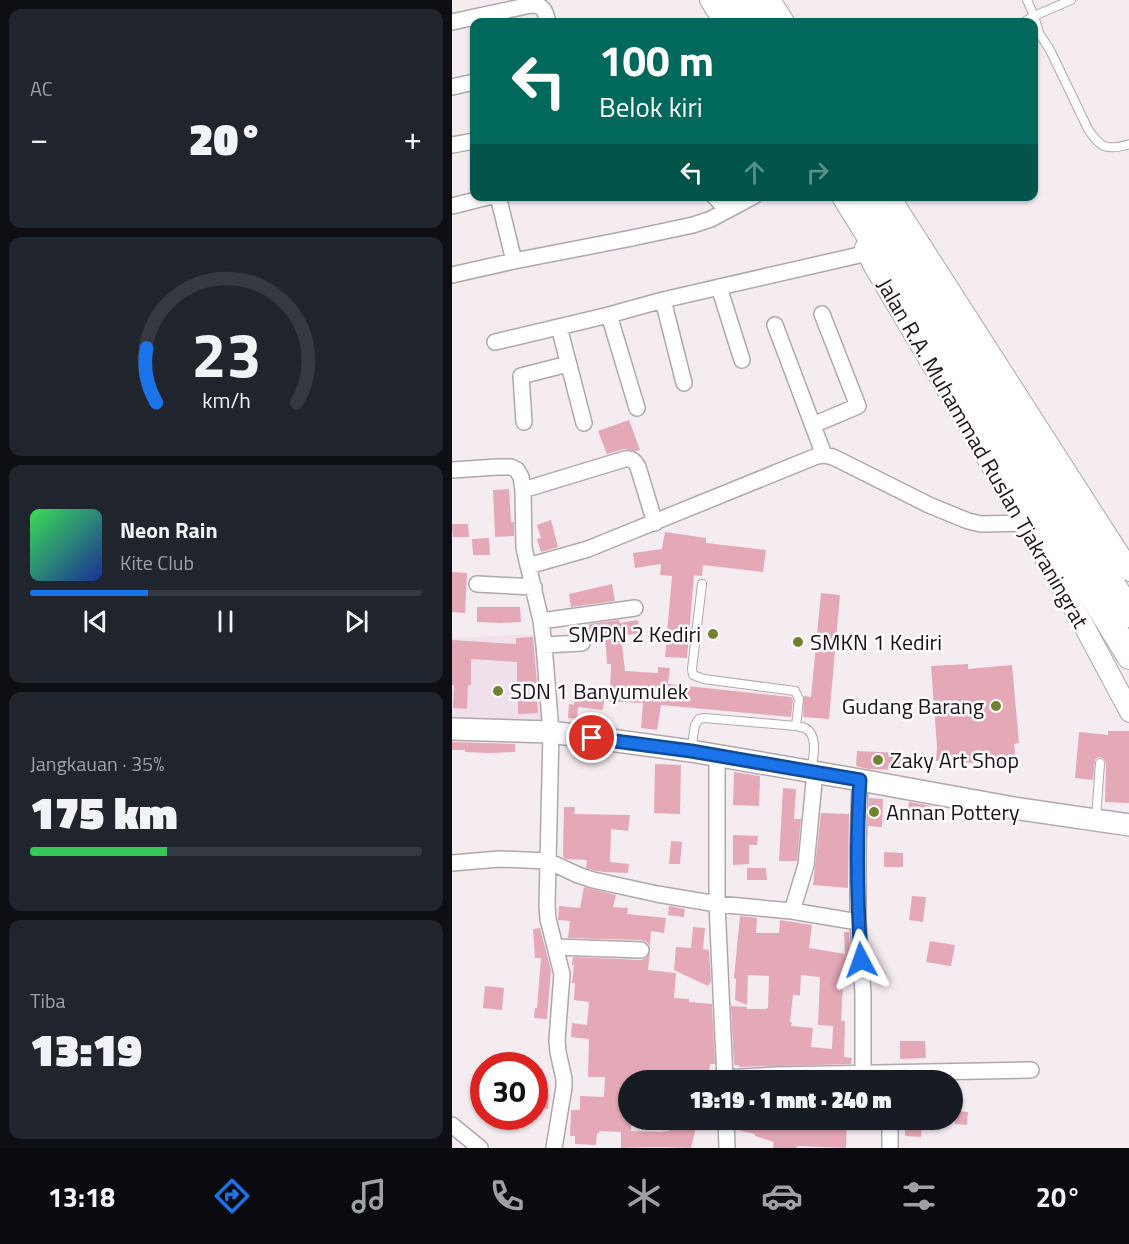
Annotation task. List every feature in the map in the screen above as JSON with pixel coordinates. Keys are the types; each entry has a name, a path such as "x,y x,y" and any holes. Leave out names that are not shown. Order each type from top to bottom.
{"highway":[{"path":"727,0 738,18"},
{"path":"755,0 766,18"},
{"path":"856,201 857,228 866,250"},
{"name":"Jalan R.A. Muhammad Ruslan Tjakraningrat","path":"857,201 1130,614"},
{"name":"Jalan R.A. Muhammad Ruslan Tjakraningrat","path":"857,201 1130,656"},
{"path":"860,201 908,225"}],"main road":[{"path":"452,729 551,732 691,751 1014,808 1130,825"}],"street":[{"path":"710,0 721,18"},
{"path":"770,0 781,18"},
{"path":"471,18 531,5 544,9 547,18"},
{"path":"452,22 470,18"},
{"path":"452,87 470,83"},
{"path":"452,145 470,142"},
{"path":"452,206 472,201"},
{"path":"499,201 514,261"},
{"path":"719,201 727,210"},
{"path":"452,275 671,230 711,219 744,201"},
{"path":"893,201 1130,571"},
{"path":"496,342 866,250"},
{"name":"Jalan R.A. Muhammad Ruslan Tjakraningrat","path":"866,250 1084,624 1130,712"},
{"path":"719,287 742,360"},
{"path":"663,300 684,383"},
{"path":"813,425 858,406 822,314"},
{"path":"609,315 637,408"},
{"path":"775,325 824,454"},
{"path":"559,327 584,423"},
{"path":"524,422 521,376 568,364"},
{"path":"528,566 588,549 824,454 929,505 968,521 981,524 1025,523"},
{"path":"523,490 631,459 638,467 655,523"},
{"path":"452,470 511,467 517,470 523,490 524,541 541,621 551,732 547,913 562,975 557,1040 564,1078 554,1148"},
{"path":"477,584 534,587"},
{"path":"541,621 635,608"},
{"path":"544,645 582,643"},
{"path":"717,756 717,904 725,1070"},
{"path":"792,912 806,865 813,772"},
{"path":"860,780 858,922 863,993 863,1070"},
{"path":"452,863 499,859 548,861 593,880 657,894 858,922"},
{"path":"555,947 641,950"},
{"path":"963,1073 1031,1070"},
{"path":"452,1125 480,1148"},
{"path":"726,1130 727,1148"},
{"path":"890,1130 890,1148"}],"lane":[{"path":"1027,0 1034,16"},
{"path":"1031,18 1071,0"},
{"path":"1038,35 1050,50 1095,140 1108,148 1130,144"},
{"path":"702,584 693,675 704,680 795,691 798,699 796,726"},
{"path":"691,751 695,725 701,718 796,726 809,731 813,740 813,772"},
{"path":"1096,819 1100,763"}],"shaded area":[{"name":"SDN 1 Banyumulek","path":"539,634 547,724 452,718 452,638"}],"building":[{"path":"629,420 640,450 624,449 607,454 598,431"},
{"path":"509,489 514,536 495,537 493,490"},
{"path":"551,520 558,547 541,552 537,539 541,538 537,525"},
{"path":"452,524 468,524 469,537 453,537"},
{"path":"665,532 706,538 706,543 766,550 763,572 703,565 702,576 694,575 687,658 665,657 672,576 660,575 661,564 635,568 633,553 662,549"},
{"path":"489,538 490,555 473,555 472,539"},
{"path":"452,572 467,573 465,613 452,612"},
{"path":"612,584 615,601 571,607 569,594"},
{"path":"821,593 840,595 829,719 803,717 804,696 811,697"},
{"path":"477,607 520,607 521,622 477,622"},
{"path":"619,620 620,623 638,620 640,633 621,636 625,671 658,673 658,667 670,668 668,684 791,697 793,700 791,717 661,705 657,730 641,728 643,703 604,701 603,710 578,707 577,719 568,718 569,704 574,705 576,687 610,690 611,664 607,664 605,635 590,636 589,624"},
{"path":"533,637 537,684 517,683 517,662 471,659 471,685 468,685 467,709 453,708 452,640 516,644 516,638"},
{"path":"968,664 968,669 1012,665 1019,743 1014,744 1016,763 977,766 977,763 936,761 931,666"},
{"path":"518,700 537,702 538,713 518,714"},
{"path":"1108,731 1130,731 1130,803 1105,802 1106,763 1103,758 1098,757 1095,760 1093,780 1075,778 1079,732 1108,735"},
{"path":"452,742 515,744 515,752 452,750"},
{"name":"Zaky Art Shop","path":"857,751 900,753 900,770 868,769 856,766"},
{"path":"655,764 681,765 680,814 654,813"},
{"path":"734,772 760,776 759,806 733,805"},
{"path":"783,788 796,789 794,819 801,819 797,861 779,861"},
{"name":"Annan Pottery","path":"869,798 883,799 882,827 868,826"},
{"path":"909,802 931,806 928,820 907,817"},
{"path":"564,807 575,807 574,814 630,815 628,831 611,829 610,862 629,864 628,873 596,871 586,868 587,860 563,857"},
{"path":"821,813 849,814 848,888 813,885"},
{"path":"733,835 758,836 757,845 749,845 749,864 733,865"},
{"path":"671,841 682,842 680,864 669,864"},
{"path":"884,852 903,853 903,867 884,867"},
{"path":"747,868 766,868 767,880 747,880"},
{"path":"584,887 616,895 613,907 628,908 627,914 666,918 664,933 651,931 650,946 641,940 568,938 570,921 558,920 559,906 580,908"},
{"path":"912,896 926,897 923,922 909,920"},
{"path":"669,906 685,909 684,917 668,915"},
{"path":"740,916 757,918 756,933 779,933 780,920 812,925 809,948 845,954 844,932 849,932 852,983 843,983 841,1021 845,1021 844,1057 852,1058 851,1064 739,1067 739,1065 734,1065 731,1006 747,1007 747,1009 768,1008 769,976 748,975 747,1005 735,1000 736,979 734,978","holes":["801,975 820,977 818,1025 833,1026 832,1049 811,1047 813,1028 791,1026 792,1022 790,1022 793,995 800,995"]},
{"path":"693,927 705,928 703,949 709,950 711,981 708,986 674,970 676,947 691,948"},
{"path":"540,928 551,970 547,1019 534,1018 535,1008 537,1008 541,958 535,958 533,929"},
{"path":"930,941 955,945 951,966 926,962"},
{"path":"650,952 648,970 676,973 674,998 712,1004 715,1064 710,1064 710,1070 618,1070 618,1130 659,1132 695,1130 691,1148 621,1148 621,1132 599,1131 596,1145 575,1144 575,1136 570,1136 571,1110 580,1110 580,1096 604,1097 605,1077 588,1077 589,1039 571,1037 572,1023 587,1025 589,1002 574,1000 573,957 641,960 646,958"},
{"path":"485,986 504,988 502,1010 483,1008"},
{"path":"900,1041 925,1041 926,1058 900,1059"},
{"path":"963,1112 968,1112 967,1125 963,1125"},
{"path":"847,1130 846,1148 797,1146 797,1148 773,1148 774,1142 741,1131"},
{"path":"905,1130 921,1130 921,1137 905,1136"}],"place":[{"name":"SMPN 2 Kediri","path":"713,634"},
{"name":"SMKN 1 Kediri","path":"798,642"},
{"name":"SDN 1 Banyumulek","path":"498,691"},
{"name":"Gudang Barang","path":"996,706"},
{"name":"Zaky Art Shop","path":"878,760"},
{"name":"Annan Pottery","path":"874,812"}],"route":[{"path":"592,738 691,751 860,780 858,922 861,960"}]}
